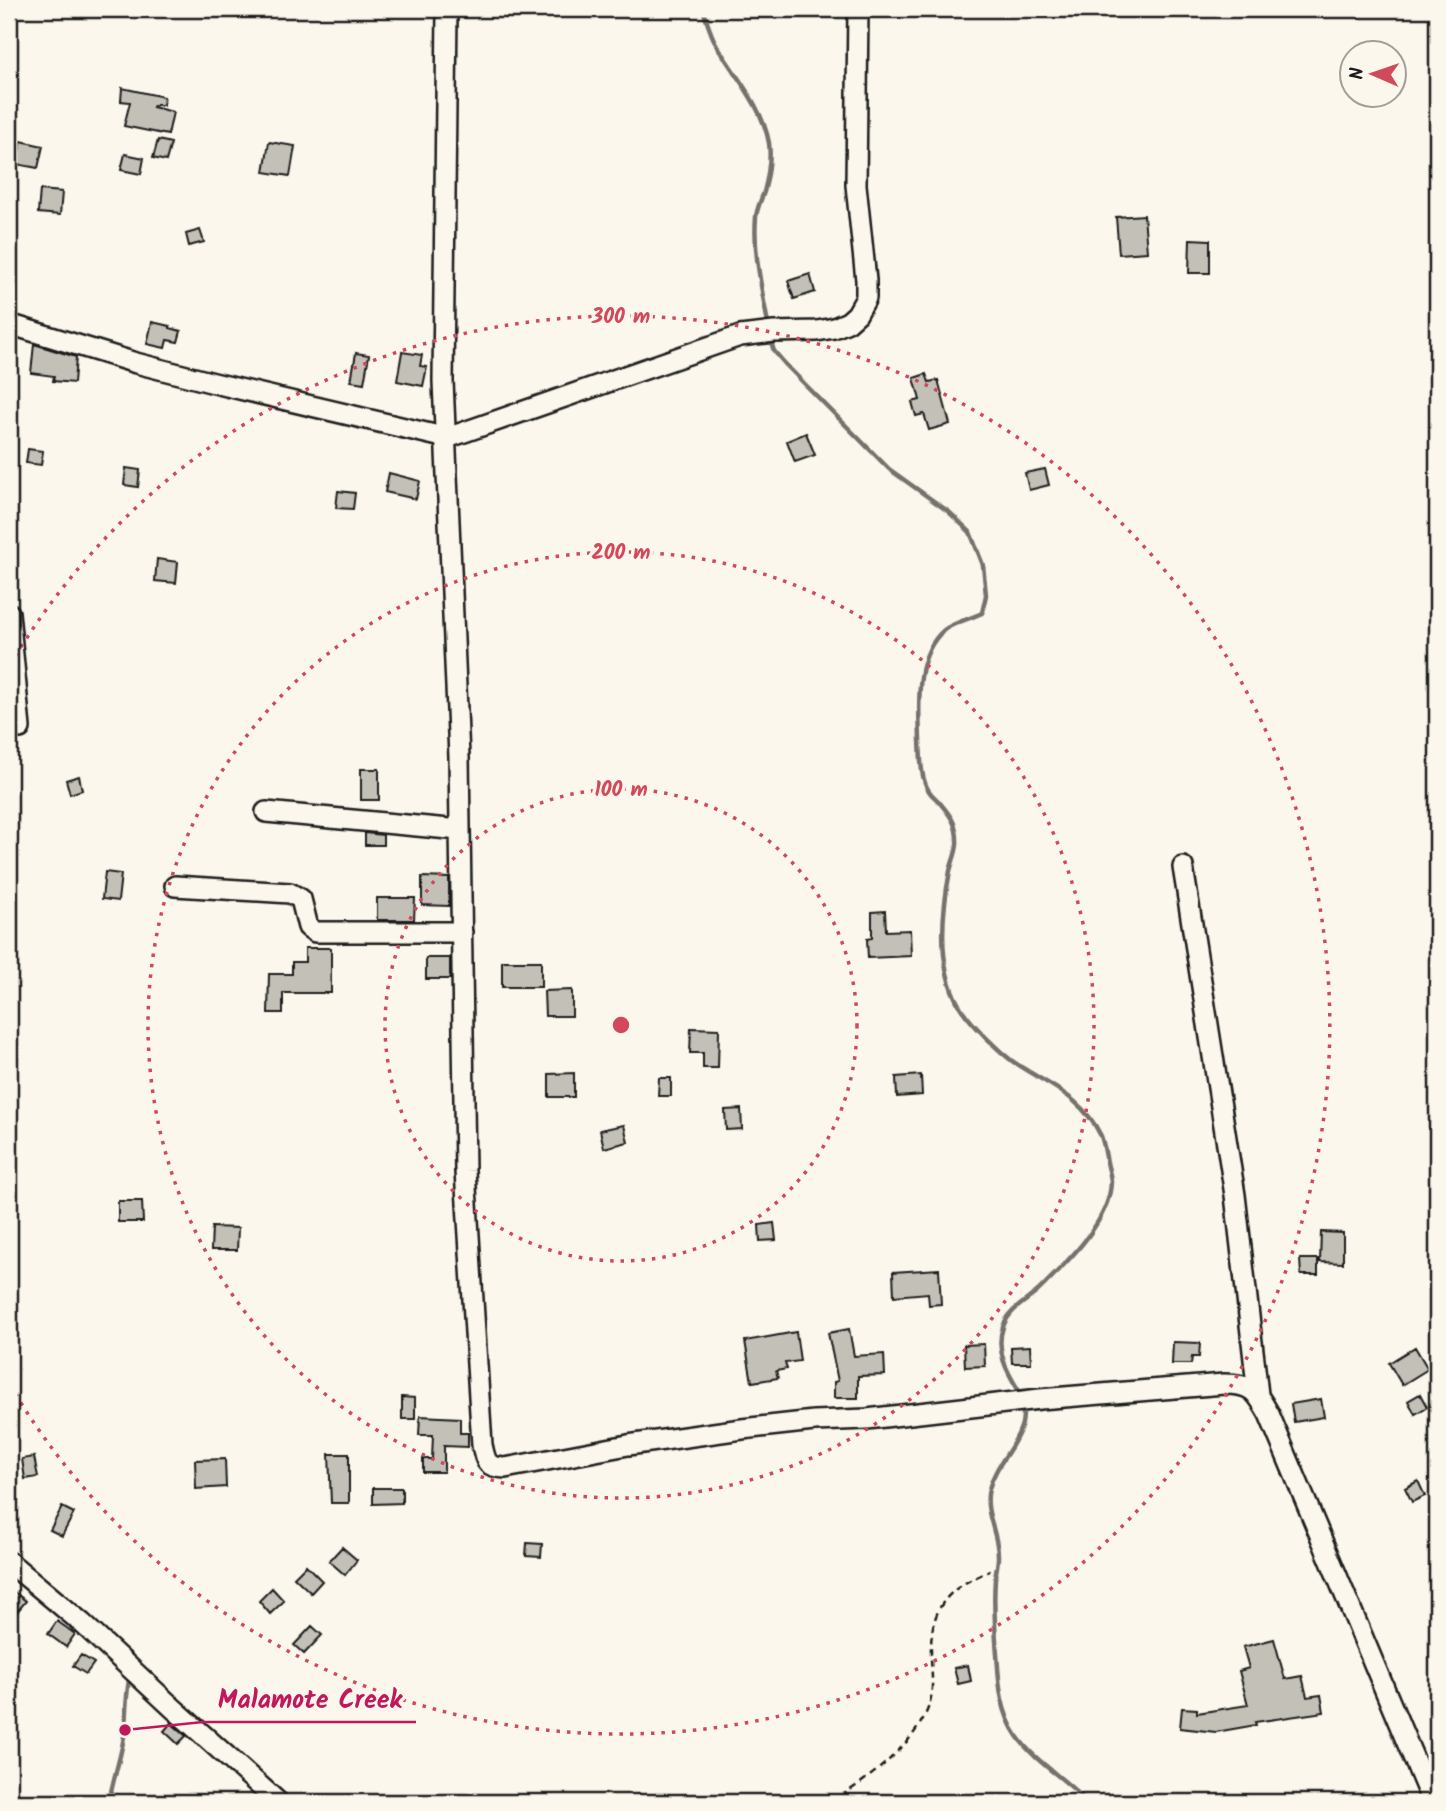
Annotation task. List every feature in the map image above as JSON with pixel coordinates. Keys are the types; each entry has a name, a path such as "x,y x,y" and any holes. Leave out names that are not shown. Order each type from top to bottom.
{"street":[{"path":"447,9 443,368 460,830 465,1171 485,1459 490,1465 506,1468 628,1445 742,1429 907,1415 1040,1399 1224,1384 1240,1384 1258,1394"},
{"path":"9,324 136,363 447,438 740,336 834,328 858,314 866,299 856,185 858,9"},
{"path":"9,613 20,728"},
{"path":"266,813 460,830"},
{"path":"1182,867 1236,1195 1258,1394 1279,1437 1433,1802"},
{"path":"175,886 290,893 301,899 308,927 315,932 462,933"},
{"path":"9,1562 82,1623 278,1802"}],"path":[{"path":"830,1802 851,1791 881,1767 919,1728 930,1702 931,1629 937,1612 961,1584 990,1571"}],"building":[{"path":"122,88 164,97 163,105 153,107 173,112 168,135 124,126 130,102 121,101"},
{"path":"158,140 171,143 166,161 153,158"},
{"path":"21,141 43,146 38,168 16,164"},
{"path":"269,142 295,146 290,176 264,172"},
{"path":"125,154 144,158 141,174 121,170"},
{"path":"40,190 62,192 60,215 38,213"},
{"path":"1144,215 1147,252 1119,254 1116,217"},
{"path":"200,230 204,242 189,246 186,234"},
{"path":"1190,239 1210,240 1210,273 1189,273"},
{"path":"810,274 815,292 794,299 788,281"},
{"path":"152,322 181,331 178,342 167,340 165,348 147,344"},
{"path":"34,344 76,357 74,383 53,381 54,376 31,373"},
{"path":"402,352 422,355 420,366 427,367 423,386 397,381"},
{"path":"356,353 369,355 364,383 351,381"},
{"path":"926,374 929,382 938,380 950,424 929,430 924,414 916,416 912,402 920,400 914,378"},
{"path":"806,433 815,455 795,462 787,441"},
{"path":"28,449 43,451 41,465 26,463"},
{"path":"126,468 140,470 138,487 124,485"},
{"path":"1045,469 1049,485 1029,490 1025,473"},
{"path":"389,473 420,481 416,499 385,492"},
{"path":"338,491 355,493 353,509 336,508"},
{"path":"157,559 178,562 176,583 155,581"},
{"path":"361,769 379,769 379,800 361,800"},
{"path":"79,776 82,790 70,794 66,780"},
{"path":"365,833 383,835 383,845 365,845"},
{"path":"105,872 121,874 118,901 102,899"},
{"path":"422,877 449,878 449,906 422,905"},
{"path":"377,898 415,898 414,920 377,920"},
{"path":"885,911 886,931 910,930 911,956 868,958 867,939 872,938 872,912"},
{"path":"305,948 331,948 331,993 283,993 283,1013 268,1013 269,974 292,974 292,962 305,962"},
{"path":"426,958 450,958 450,979 426,979"},
{"path":"502,961 541,961 541,987 502,987"},
{"path":"572,990 572,1016 545,1016 544,991"},
{"path":"691,1028 719,1029 718,1068 703,1068 703,1053 690,1053"},
{"path":"574,1073 574,1097 549,1097 549,1074"},
{"path":"921,1075 922,1095 897,1097 896,1077"},
{"path":"659,1078 671,1078 671,1096 658,1096"},
{"path":"741,1109 742,1129 726,1130 725,1110"},
{"path":"624,1125 628,1142 604,1148 600,1130"},
{"path":"118,1201 142,1201 143,1222 118,1222"},
{"path":"774,1223 776,1240 760,1241 759,1225"},
{"path":"212,1227 238,1228 237,1250 211,1250"},
{"path":"1321,1232 1343,1233 1343,1263 1320,1262"},
{"path":"1300,1259 1318,1259 1318,1275 1301,1275"},
{"path":"939,1269 941,1304 929,1305 928,1293 894,1296 893,1272"},
{"path":"849,1329 854,1356 884,1354 885,1375 858,1376 858,1398 834,1398 834,1382 838,1381 828,1333"},
{"path":"796,1332 800,1361 785,1363 787,1369 776,1371 778,1378 752,1382 745,1341"},
{"path":"1173,1342 1200,1343 1199,1357 1192,1357 1191,1364 1172,1364"},
{"path":"984,1344 985,1366 965,1367 964,1345"},
{"path":"1030,1346 1031,1363 1012,1363 1011,1347"},
{"path":"1415,1347 1428,1369 1402,1385 1389,1363"},
{"path":"1420,1394 1427,1407 1415,1414 1408,1401"},
{"path":"402,1397 415,1398 415,1419 402,1419"},
{"path":"1321,1399 1324,1417 1294,1422 1291,1404"},
{"path":"420,1416 460,1418 460,1433 468,1433 468,1447 444,1446 444,1472 423,1472 423,1459 432,1459 433,1435 419,1435"},
{"path":"329,1454 349,1454 349,1503 331,1503"},
{"path":"34,1457 38,1477 25,1479 22,1459"},
{"path":"225,1459 226,1487 196,1489 195,1460"},
{"path":"1418,1481 1425,1496 1412,1502 1405,1488"},
{"path":"373,1488 402,1488 402,1503 373,1504"},
{"path":"62,1507 74,1513 62,1536 50,1530"},
{"path":"527,1543 542,1544 541,1557 526,1556"},
{"path":"342,1547 357,1560 345,1575 329,1561"},
{"path":"306,1565 322,1581 311,1593 294,1577"},
{"path":"272,1588 284,1601 270,1614 259,1601"},
{"path":"14,1592 26,1601 16,1613 9,1607 9,1599"},
{"path":"57,1621 75,1634 66,1647 48,1634"},
{"path":"312,1626 322,1635 304,1654 294,1645"},
{"path":"1274,1639 1285,1679 1302,1676 1307,1697 1321,1695 1324,1712 1255,1722 1256,1725 1216,1732 1180,1728 1182,1708 1197,1709 1197,1713 1248,1705 1239,1671 1249,1668 1243,1647"},
{"path":"81,1655 94,1663 86,1674 73,1666"},
{"path":"968,1665 971,1681 958,1684 954,1668"},
{"path":"171,1723 186,1736 178,1744 164,1731"}],"waterway":[{"path":"703,9 716,44 749,94 761,118 769,143 768,174 755,230 768,324"},
{"path":"770,339 774,351 786,365 889,469 949,512 970,532 983,565 986,595 982,613 948,627 934,641 927,653 920,682 920,740 924,780 930,793 951,817 957,838 947,887 944,921 947,974 959,1005 986,1038 1011,1060 1065,1094 1085,1112 1101,1136 1111,1182 1109,1197 1095,1227 1073,1255 1050,1280 1014,1311 1003,1327 1001,1352 1019,1391"},
{"path":"1023,1411 1018,1435 992,1480 988,1498 989,1515 998,1548 994,1607 1001,1696 1011,1726 1024,1745 1087,1802"},
{"path":"109,1802 124,1739 129,1680"}],"place":[{"name":"Malamote Creek","path":"125,1730"}]}
